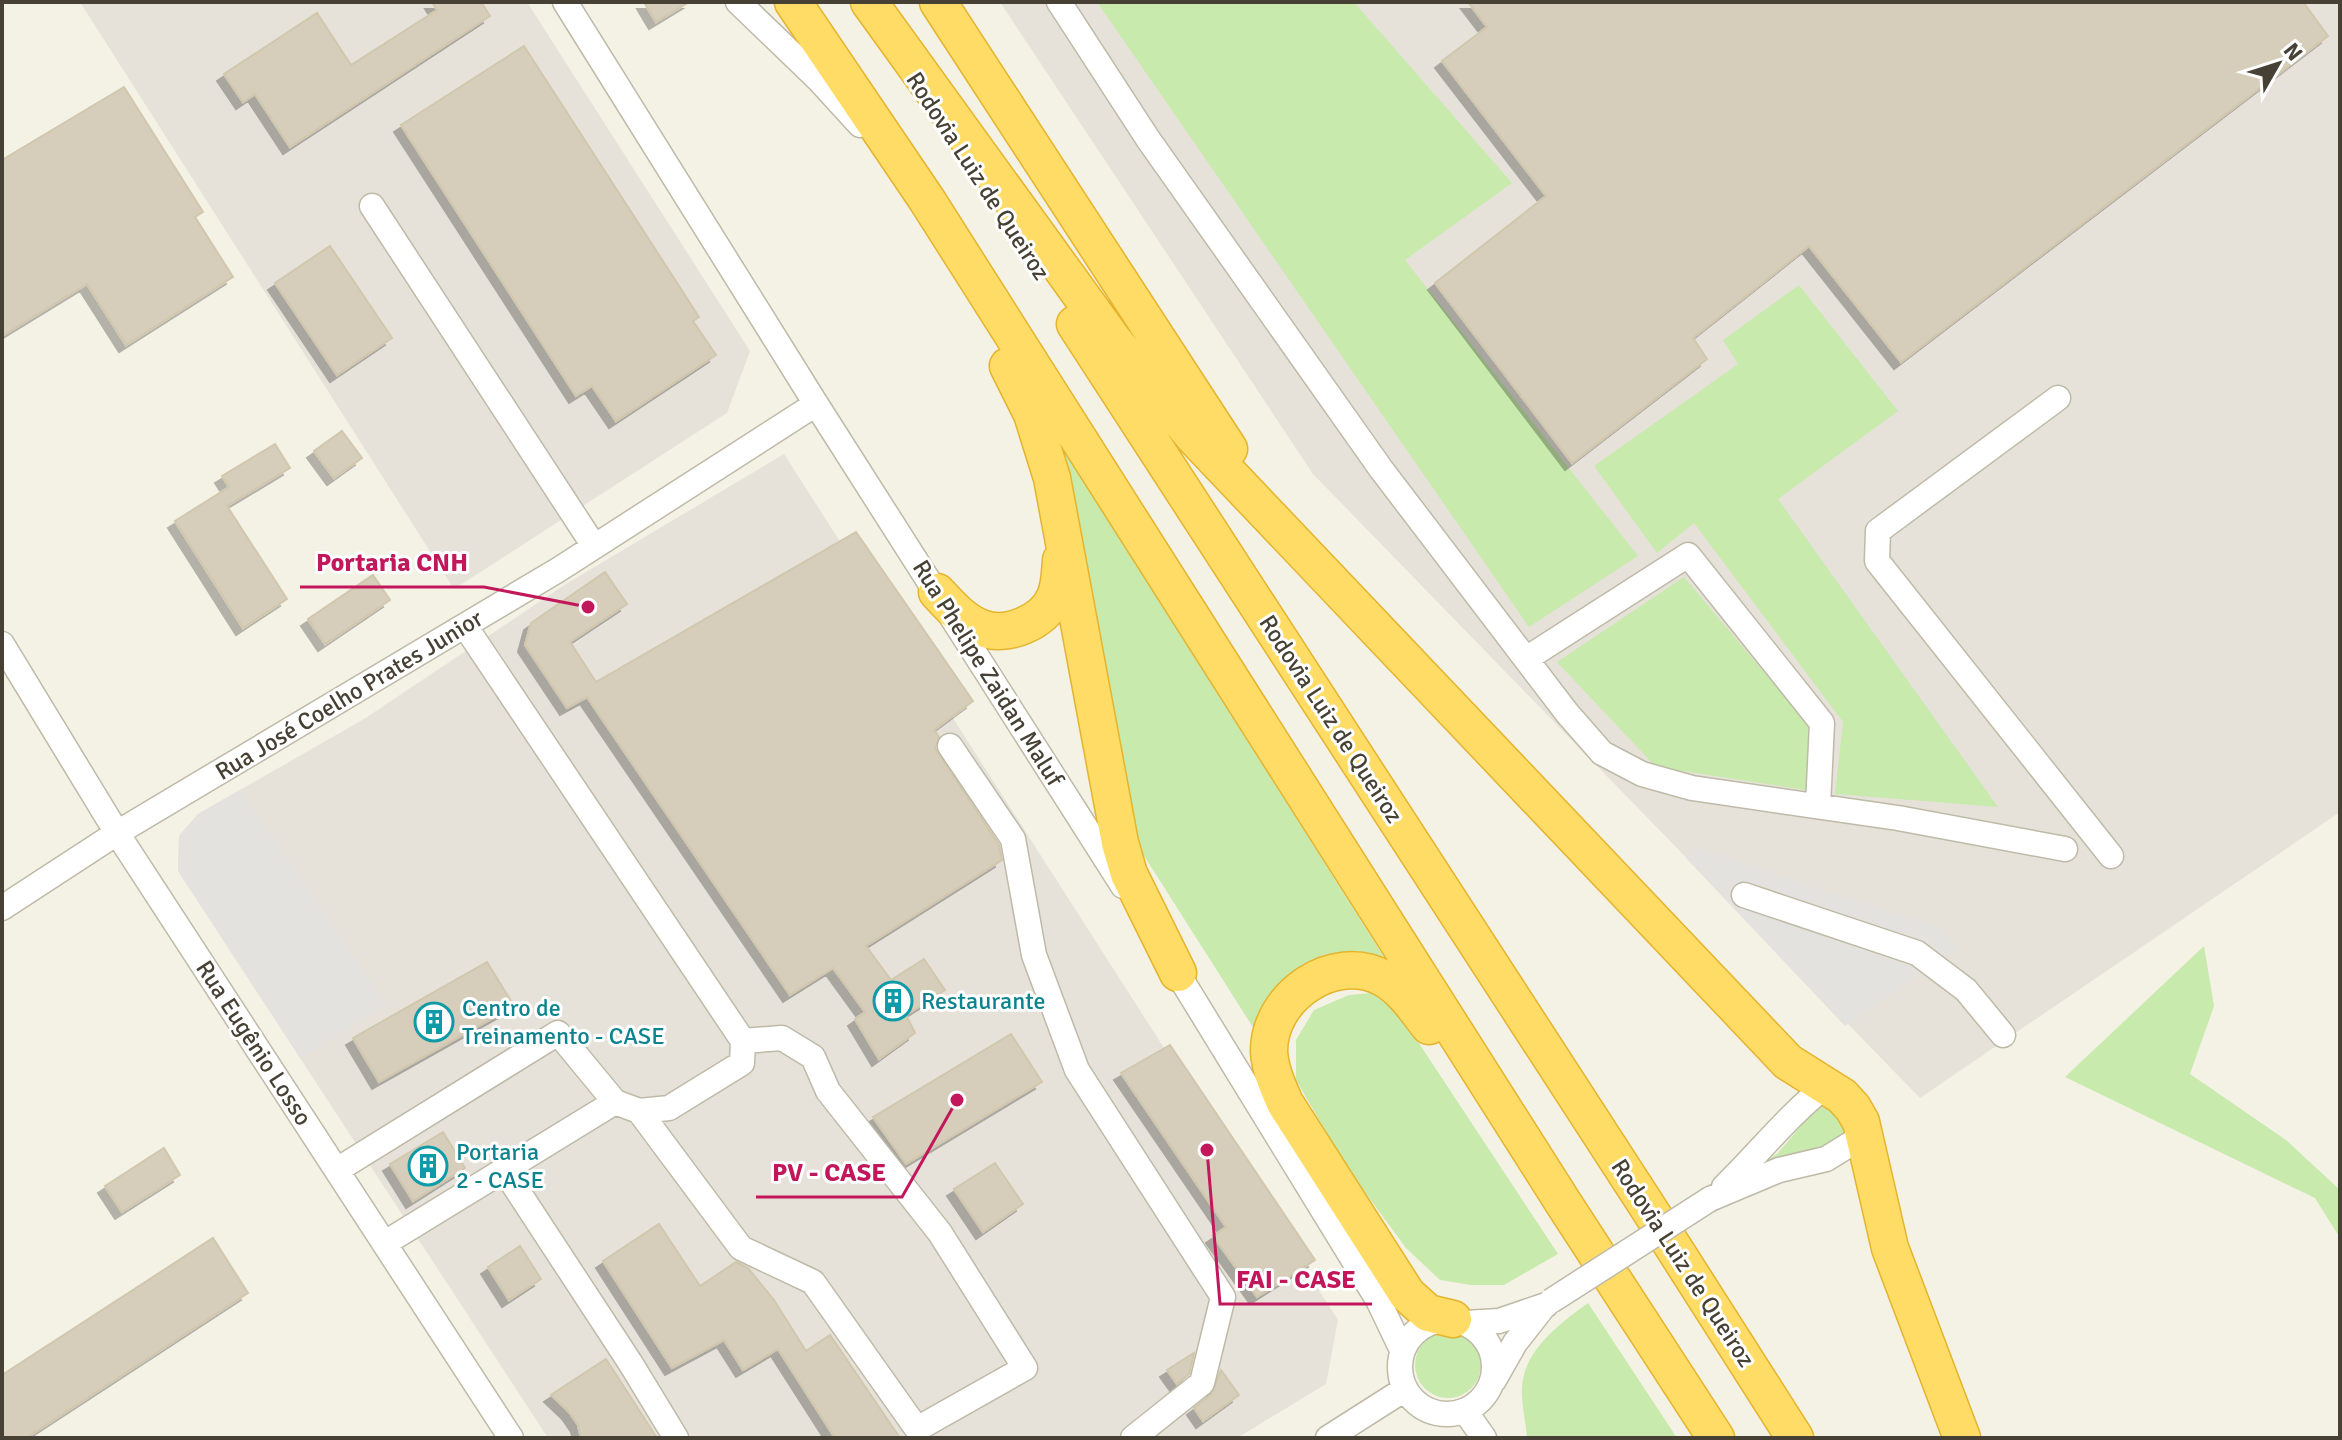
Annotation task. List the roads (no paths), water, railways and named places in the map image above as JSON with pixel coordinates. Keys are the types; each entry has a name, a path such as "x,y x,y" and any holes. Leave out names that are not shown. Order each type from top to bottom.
{"highway":[{"path":"793,2 927,200 1564,1204 1716,1438"},
{"path":"867,2 1114,341 1193,436 1788,1062 1827,1085 1853,1108 1865,1135 1890,1248 1962,1438"},
{"name":"Rodovia Luiz de Queiroz","path":"867,2 1795,1438"},
{"path":"938,2 1280,528"},
{"path":"927,200 1032,414 1052,478 1120,843 1129,874 1178,973"},
{"path":"937,592 951,607 982,629 998,631 1031,622 1045,613 1060,585 1062,534"},
{"path":"1459,1321 1428,1313 1407,1294 1285,1103 1274,1078 1269,1050 1273,1031 1296,993 1312,981 1338,970 1362,971 1382,978 1403,992 1564,1204"},
{"path":"1649,1334 1705,1438"}],"street":[{"name":"Rua Phelipe Zaidan Maluf","path":"565,2 1178,973 1378,1300 1402,1350"},
{"path":"738,2 818,79 927,200"},
{"path":"1059,2 1148,139 1372,456 1567,713 1602,753 1642,774 1692,788 1818,806 2065,849"},
{"path":"372,206 594,546"},
{"path":"2058,398 1878,531 1877,561 2111,856"},
{"name":"Rua José Coelho Prates Junior","path":"2,908 117,833 465,626 816,404"},
{"path":"1526,659 1688,555 1822,723 1818,806"},
{"path":"337,1170 558,1033 615,1102 639,1111 669,1108 742,1063 743,1041 465,626"},
{"name":"Rua Eugênio Losso","path":"2,644 117,833 511,1438"},
{"path":"950,746 1013,839 1034,955 1077,1070 1223,1297 1202,1383 1133,1438"},
{"path":"1744,895 1917,953 1966,990 2003,1035"},
{"path":"639,1111 741,1248 813,1282 917,1429 1025,1368 940,1233 828,1091 813,1057 782,1038 743,1041"},
{"path":"1548,1304 1515,1343 1479,1402 1465,1411 1436,1413 1423,1408 1405,1389 1399,1363 1402,1350 1408,1339 1428,1323 1499,1321 1548,1304 1713,1197 1765,1148 1794,1111 1827,1085"},
{"path":"385,1243 615,1102"},
{"path":"1713,1197 1779,1170 1826,1159 1865,1135"},
{"path":"504,1170 676,1438"},
{"path":"1459,1321 1477,1330 1493,1354 1492,1383"},
{"path":"1328,1438 1405,1389"},
{"path":"1465,1411 1484,1438"}],"place":[{"name":"Portaria CNH","path":"588,607"},
{"name":"Restaurante","path":"893,1001"},
{"name":"Centro de Treinamento - CASE","path":"434,1022"},
{"name":"PV - CASE","path":"957,1100"},
{"name":"FAI - CASE","path":"1207,1150"},
{"name":"Portaria 2 - CASE","path":"428,1166"}]}
